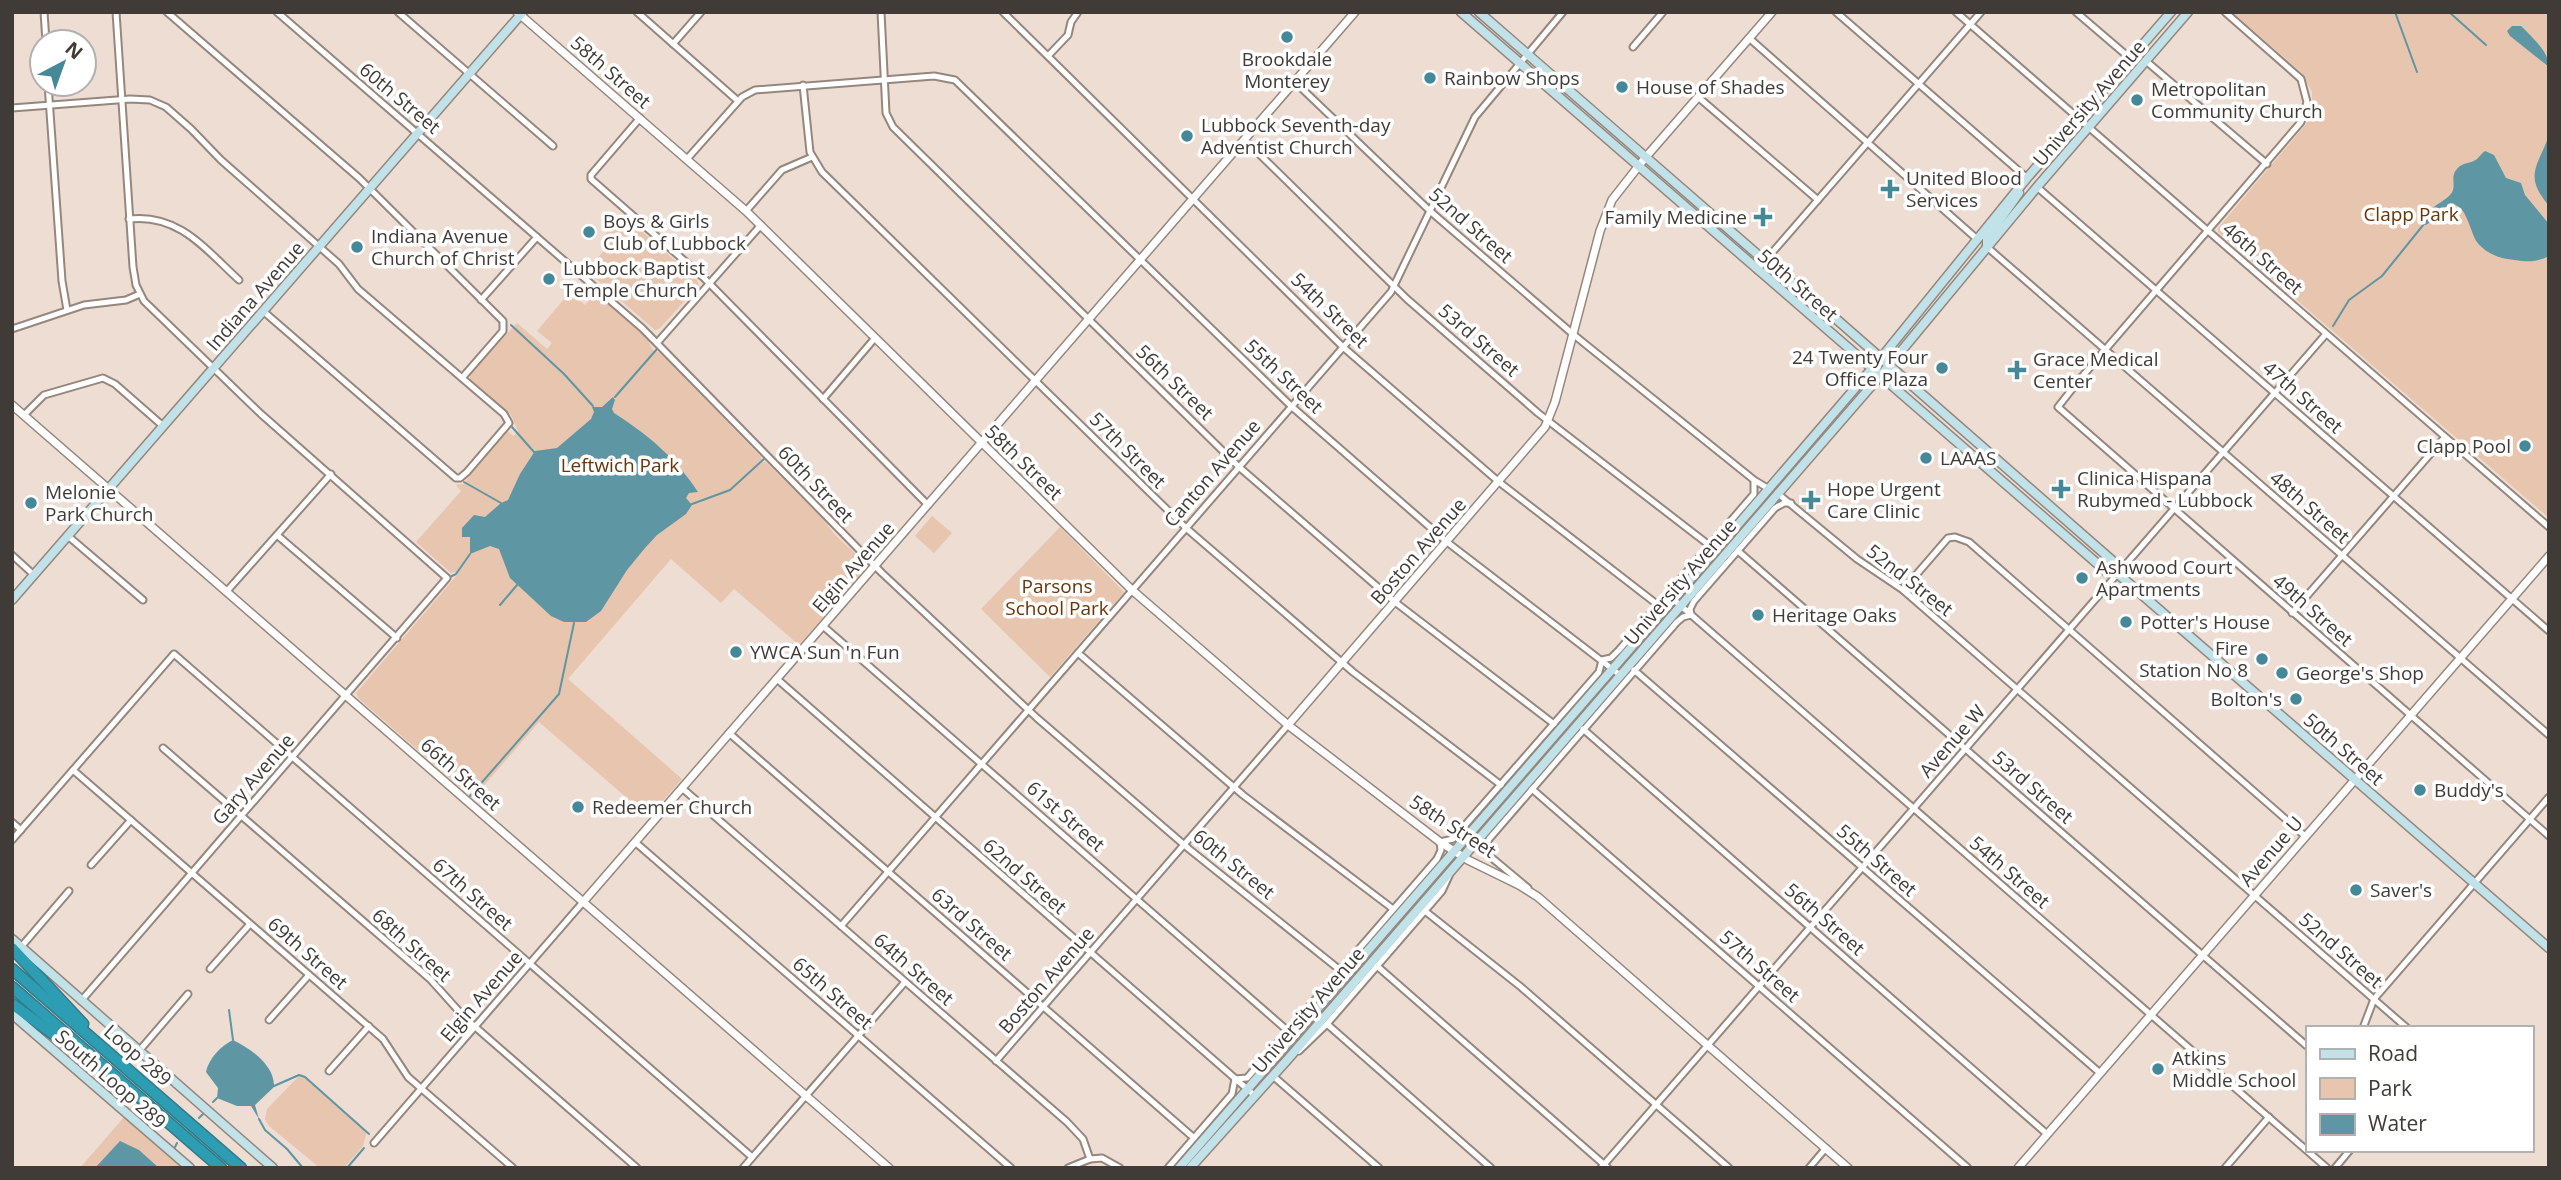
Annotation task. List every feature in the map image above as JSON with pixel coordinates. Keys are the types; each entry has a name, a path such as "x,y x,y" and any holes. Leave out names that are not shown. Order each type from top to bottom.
{"highway":[{"path":"17,948 109,1053"},
{"name":"Loop 289","path":"12,969 241,1168"},
{"name":"Loop 289","path":"12,987 221,1168"},
{"path":"12,1004 71,1046 171,1125"}],"main road":[{"name":"50th Street","path":"1461,12 1880,377 2107,572 2118,574 2549,948"},
{"name":"50th Street","path":"1479,12 2115,563 2118,574"},
{"name":"University Avenue","path":"1179,1168 1251,1092 1288,1059 1450,870 1458,854 1479,838 1620,675 1768,489 1881,358 2027,178 2171,12"},
{"name":"University Avenue","path":"1190,1168 1251,1092 1265,1069 1458,854 1612,669 1777,493 1880,377 2037,187 2189,12"},
{"name":"Indiana Avenue","path":"12,600 520,13"},
{"path":"1987,247 1987,238 2013,205 2027,178"},
{"path":"1940,287 1949,294"},
{"path":"12,939 17,948 273,1168"},
{"name":"South Loop 289","path":"12,1014 190,1168"}],"street":[{"path":"116,12 134,276 140,294 149,308 261,414 331,474 227,591"},
{"path":"167,12 370,188 504,323 503,331 462,378"},
{"name":"60th Street","path":"277,12 657,343 875,566 1028,709 1184,845 1340,970"},
{"path":"398,12 553,146"},
{"path":"637,12 738,101"},
{"path":"673,44 701,12"},
{"name":"56th Street","path":"881,12 887,113 893,127 1239,467 1395,602 1554,724"},
{"name":"54th Street","path":"1003,12 1343,347 1499,482 1658,605"},
{"path":"1048,56 1068,34 1070,22 1078,12"},
{"name":"Elgin Avenue","path":"374,1143 1355,12"},
{"name":"Canton Avenue","path":"841,926 1394,287 1471,123 1563,12"},
{"path":"1633,47 1663,12"},
{"name":"Boston Avenue","path":"996,1061 1539,435 1548,421 1574,335 1604,217 1621,187 1638,166 1772,12"},
{"path":"1836,12 2027,178"},
{"name":"46th Street","path":"1956,12 2549,527"},
{"path":"1757,270 1981,12"},
{"path":"2076,12 2124,54"},
{"path":"2105,350 2267,164 2301,122 2307,109 2307,94 2301,79 2225,12"},
{"name":"58th Street","path":"520,13 761,225 1132,590 1288,725 1440,842 1538,897"},
{"path":"1749,38 1977,239"},
{"path":"2146,61 2267,164"},
{"name":"55th Street","path":"885,80 934,76 955,80 1291,407 1447,542 1620,675"},
{"path":"687,159 738,101 755,90 885,80"},
{"name":"52nd Street","path":"1295,82 1430,211 1574,335 1754,480 1791,503 1857,559 1903,590 2405,1026"},
{"path":"746,211 782,170 812,157 803,85"},
{"path":"1698,97 1818,200"},
{"path":"49,98 62,281 67,310"},
{"path":"12,108 121,99 150,100 174,113 221,160 339,264 358,289 509,421 467,472 458,478 263,311"},
{"path":"640,118 591,175 591,179 709,283 928,505"},
{"name":"53rd Street","path":"1245,140 1394,287 1548,421 1709,545"},
{"name":"57th Street","path":"812,157 822,172 1186,528 1342,663 1501,785"},
{"name":"47th Street","path":"2037,187 2549,631"},
{"path":"130,219 158,219 178,227 240,279"},
{"path":"657,343 761,225"},
{"path":"481,300 537,237"},
{"name":"48th Street","path":"1987,247 2549,735"},
{"path":"12,329 67,310 95,303 126,300 140,294"},
{"name":"Avenue W","path":"1604,1167 2326,334"},
{"path":"823,399 875,338"},
{"name":"49th Street","path":"2105,350 2058,407 2549,836"},
{"path":"24,415 44,395 104,375 163,426"},
{"name":"66th Street","path":"12,405 890,1168"},
{"path":"2292,613 2445,437"},
{"name":"Gary Avenue","path":"81,1001 447,578 331,474"},
{"path":"1168,1168 1232,1094 1236,1079 1247,1078 1437,859 1441,850 1440,842 1454,839 1598,672 1602,660 1611,658 1754,494 1754,480"},
{"path":"1489,853 1486,848 1489,839 1583,729 1677,622 1692,615 1690,609 1695,601 1775,508 1791,503"},
{"path":"277,535 397,638"},
{"path":"68,536 143,600"},
{"path":"1903,590 1948,538 1955,537 1969,542 2305,836"},
{"name":"53rd Street","path":"1738,551 2306,1045"},
{"path":"12,555 34,575"},
{"name":"Avenue U","path":"2018,1168 2549,556"},
{"name":"54th Street","path":"1676,602 2306,1150"},
{"name":"61st Street","path":"823,626 1288,1031"},
{"path":"1078,653 1234,787 1393,909"},
{"name":"67th Street","path":"73,770 174,654 752,1157"},
{"name":"55th Street","path":"1634,670 2100,1073"},
{"name":"62nd Street","path":"776,679 1251,1092"},
{"name":"56th Street","path":"1583,729 2047,1134"},
{"name":"63rd Street","path":"729,733 1194,1138"},
{"name":"68th Street","path":"163,748 430,979 475,1026 637,1167"},
{"path":"12,840 73,770"},
{"name":"69th Street","path":"73,770 369,1026 386,1042 403,1072 513,1168"},
{"name":"64th Street","path":"682,788 1078,1132 1090,1159"},
{"name":"57th Street","path":"1532,789 1968,1168"},
{"path":"2364,1026 2374,999 2549,797"},
{"path":"91,865 131,820"},
{"path":"12,822 21,830"},
{"name":"58th Street","path":"1479,838 1480,848 1489,853 1849,1168"},
{"name":"65th Street","path":"635,842 1011,1168"},
{"path":"1288,1059 1327,1024 1425,911 1445,887 1450,870"},
{"path":"17,948 69,891"},
{"path":"1425,911 1521,987 1729,1168"},
{"path":"210,969 250,924"},
{"path":"1377,966 1604,1167"},
{"path":"269,1020 309,975"},
{"path":"743,1168 905,982"},
{"path":"139,1051 188,994"},
{"path":"1327,1024 1491,1168"},
{"path":"329,1072 369,1026"},
{"path":"1265,1069 1379,1168"},
{"path":"2225,1168 2269,1117"},
{"path":"1809,1168 1826,1148"},
{"name":"54th Street","path":"2309,1152 2327,1168"},
{"path":"2335,1168 2348,1152"},
{"path":"1068,1168 1090,1159 1110,1161 1120,1168"}],"green space":[{"name":"Clapp Park","path":"2232,12 2549,12 2549,518 2218,232 2218,228 2306,124 2312,110 2312,92 2302,73"},
{"path":"622,214 697,280 699,285 659,329 655,330 587,271 610,243 604,236"},
{"name":"Leftwich Park","path":"570,292 585,305 595,293 647,338 653,350 660,353 761,457 762,462 766,462 866,564 865,570 799,645 734,589 721,603 671,559 568,679 682,779 649,817 539,722 473,798 359,699 356,693 457,575 455,572 451,573 416,542 461,491 456,485 463,484 507,431 514,436 518,431 511,415 470,381 470,374 517,323 547,349 552,343 537,331"},
{"path":"932,516 952,533 934,553 915,536"},
{"name":"Parsons School Park","path":"1060,527 1124,592 1050,677 981,609"},
{"path":"301,1074 367,1131 363,1146 344,1168 320,1168 269,1126 265,1119 267,1109"},
{"path":"124,1117 182,1168 80,1168"}],"water":[{"path":"2512,26 2521,26 2535,40 2543,50 2549,67 2510,36 2507,31"},
{"path":"2549,135 2549,206 2536,186 2535,171"},
{"path":"2485,151 2494,155 2506,178 2521,183 2525,195 2549,224 2547,257 2524,261 2489,253 2477,242 2464,212 2455,205 2443,209 2426,225 2422,223 2430,210 2452,192 2457,169 2475,161"},
{"path":"613,397 614,413 660,448 698,492 689,493 686,498 692,505 686,514 657,535 645,548 627,570 601,611 586,622 564,622 551,616 510,578 499,549 490,546 470,554 470,537 462,537 462,528 474,515 485,517 508,500 535,451 557,448 591,419 594,412 592,407 602,407"},
{"path":"233,1040 261,1059 271,1072 274,1087 255,1105 259,1119 251,1106 237,1106 217,1098 218,1088 206,1072 216,1053"},
{"path":"120,1141 139,1150 159,1168 95,1168"}],"waterway":[{"path":"2395,12 2417,72"},
{"path":"2449,12 2486,45"},
{"path":"2333,326 2349,300 2382,276 2424,224"},
{"path":"511,325 564,374 593,406"},
{"path":"615,397 657,349"},
{"path":"512,427 534,452"},
{"path":"692,504 730,490 764,459"},
{"path":"464,482 501,503"},
{"path":"450,577 456,574 470,554"},
{"path":"500,605 517,585"},
{"path":"470,796 559,694 574,623"},
{"path":"229,1010 233,1040"},
{"path":"274,1086 299,1075 305,1077 369,1134"},
{"path":"213,1102 217,1098"},
{"path":"199,1118 204,1113"},
{"path":"259,1119 265,1130 287,1149 303,1168"},
{"path":"175,1147 177,1143"},
{"path":"347,1168 364,1148"}],"place":[{"name":"Brookdale Monterey","path":"1287,37"},
{"name":"Rainbow Shops","path":"1430,78"},
{"name":"House of Shades","path":"1622,87"},
{"name":"Metropolitan Community Church","path":"2137,100"},
{"name":"Lubbock Seventh-day Adventist Church","path":"1187,136"},
{"name":"United Blood Services","path":"1890,189"},
{"name":"Family Medicine","path":"1763,217"},
{"name":"Boys & Girls Club of Lubbock","path":"589,232"},
{"name":"Indiana Avenue Church of Christ","path":"357,247"},
{"name":"Lubbock Baptist Temple Church","path":"549,279"},
{"name":"24 Twenty Four Office Plaza","path":"1942,368"},
{"name":"Grace Medical Center","path":"2017,370"},
{"name":"Clapp Pool","path":"2525,446"},
{"name":"LAAAS","path":"1926,458"},
{"name":"Clinica Hispana Rubymed - Lubbock","path":"2061,489"},
{"name":"Hope Urgent Care Clinic","path":"1811,500"},
{"name":"Melonie Park Church","path":"31,503"},
{"name":"Ashwood Court Apartments","path":"2082,578"},
{"name":"Heritage Oaks","path":"1758,615"},
{"name":"Potter's House","path":"2126,622"},
{"name":"YWCA Sun 'n Fun","path":"736,652"},
{"name":"Fire Station No 8","path":"2262,659"},
{"name":"George's Shop","path":"2282,673"},
{"name":"Bolton's","path":"2296,699"},
{"name":"Buddy's","path":"2420,790"},
{"name":"Redeemer Church","path":"578,807"},
{"name":"Saver's","path":"2356,890"},
{"name":"Atkins Middle School","path":"2158,1069"}]}
